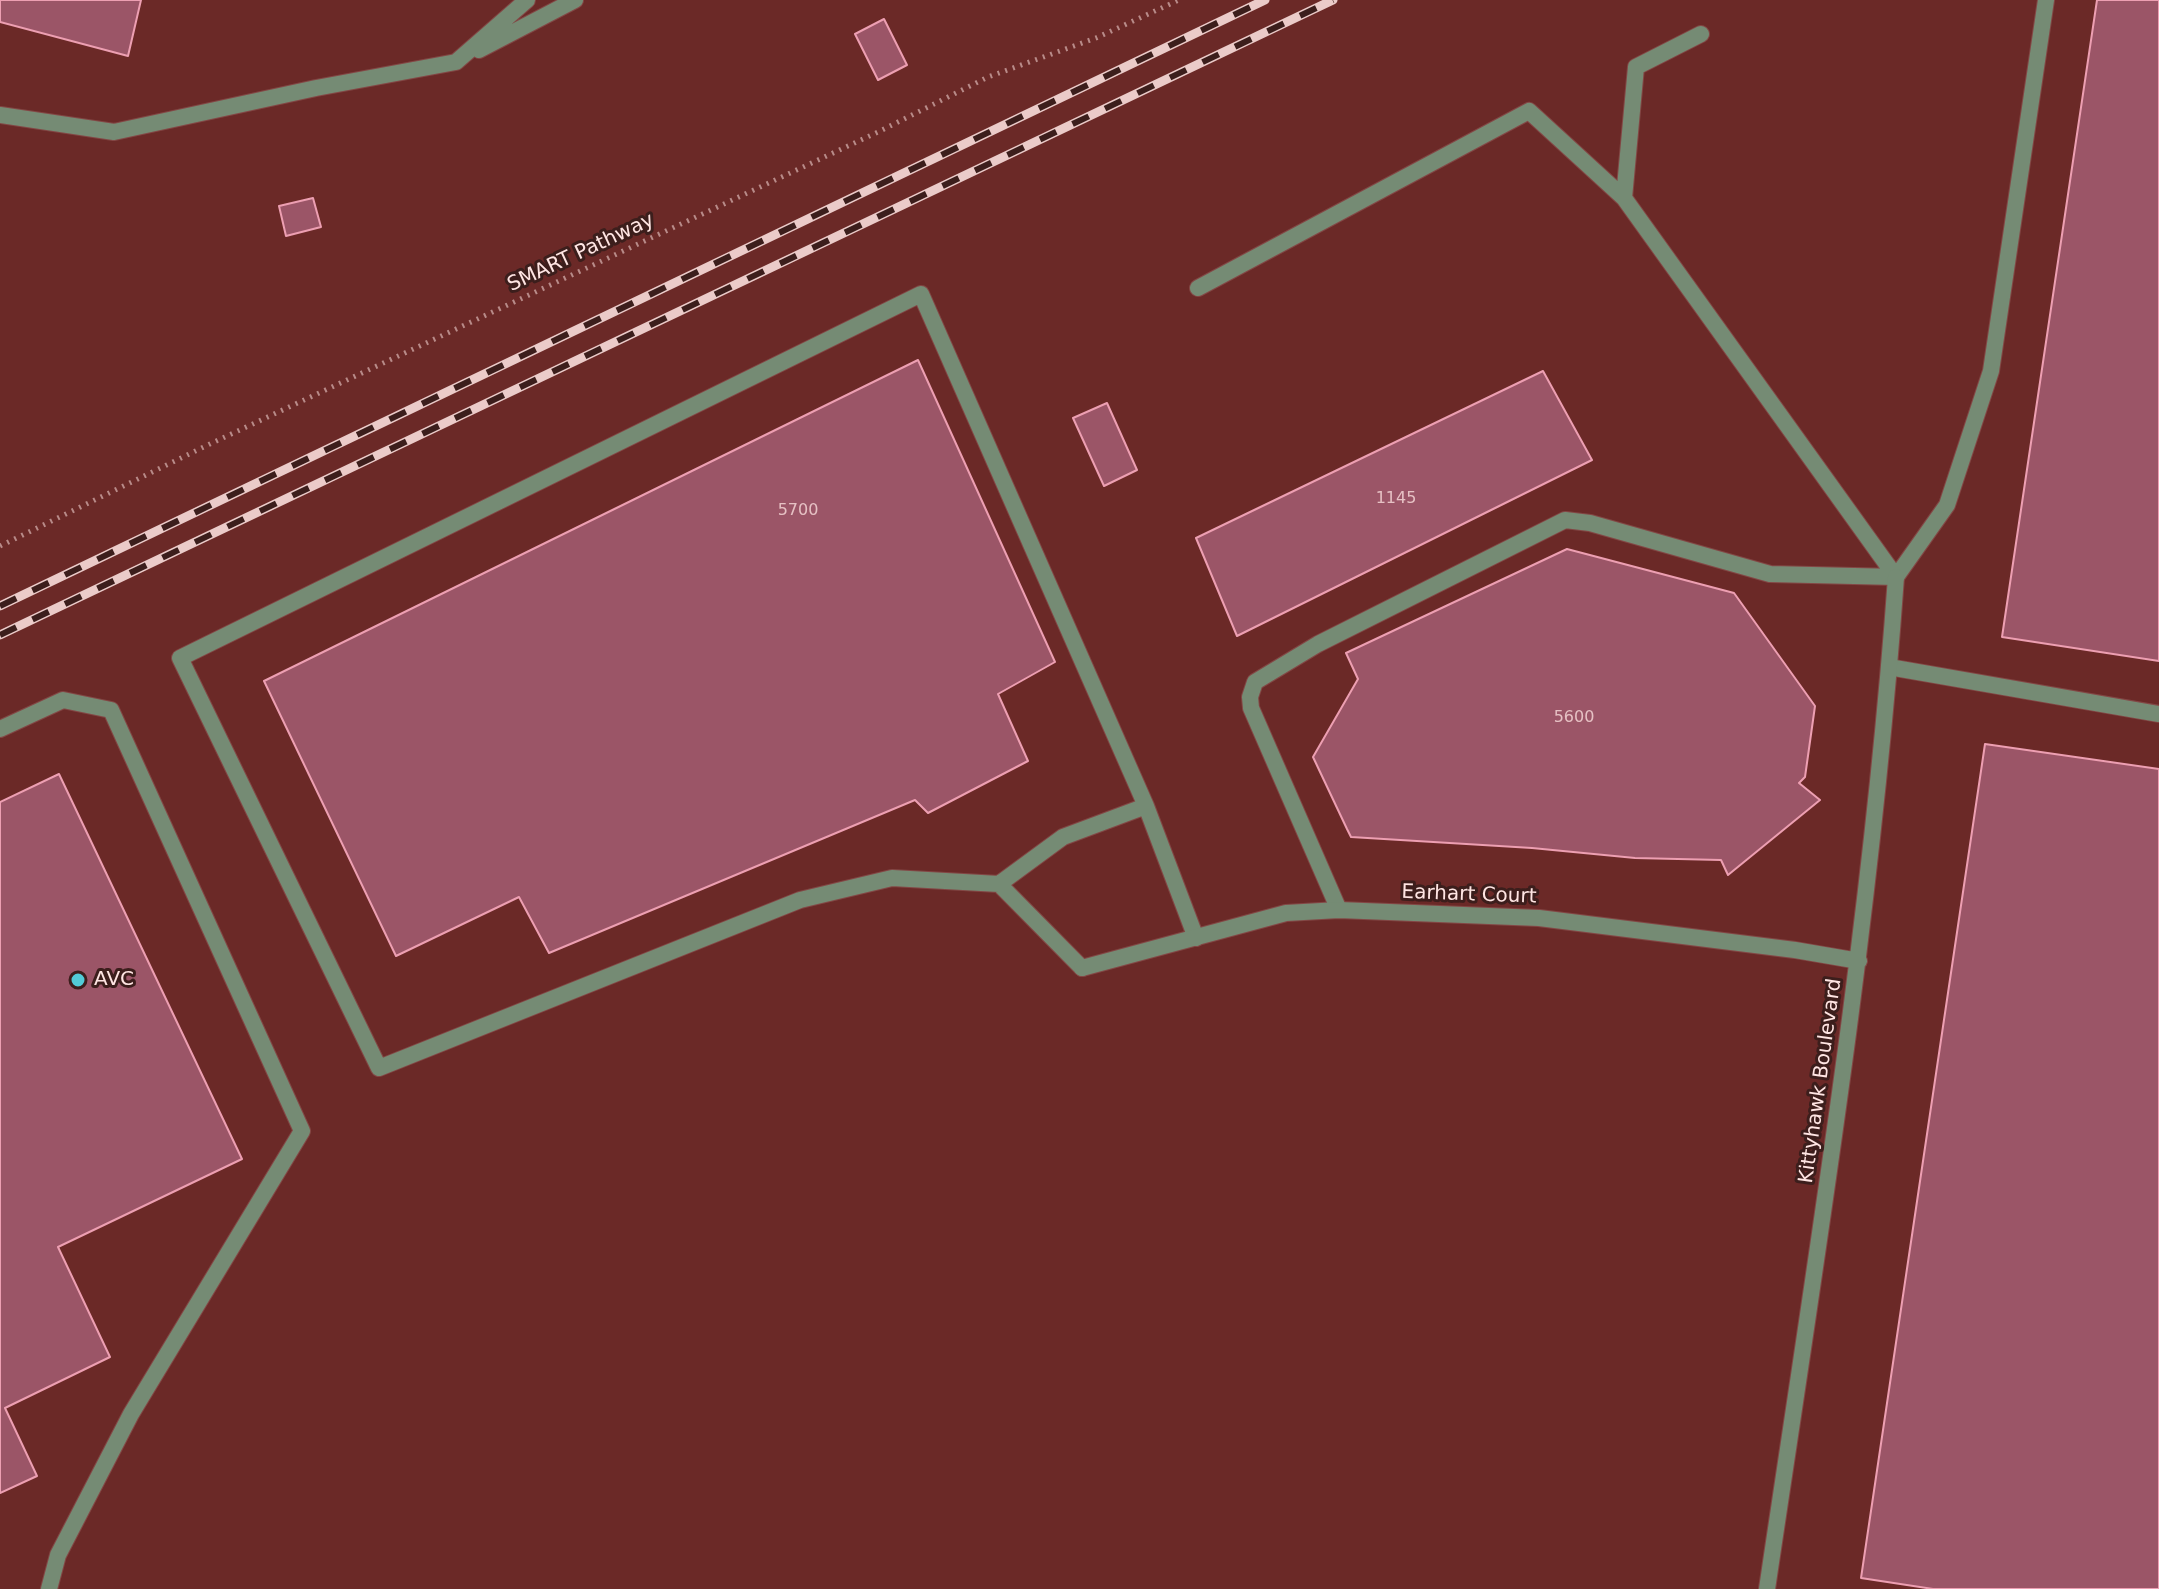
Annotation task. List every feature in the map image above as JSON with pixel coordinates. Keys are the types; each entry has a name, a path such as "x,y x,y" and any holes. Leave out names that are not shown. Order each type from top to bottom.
{"street":[{"path":"456,62 527,0"},
{"path":"0,115 114,132 316,88 456,62 575,0"},
{"path":"1896,577 1947,505 1991,371 2046,0"},
{"path":"1624,198 1636,67 1701,34"},
{"path":"1198,288 1529,111 1624,198 1896,577"},
{"path":"1146,806 1063,837 999,884 892,878 800,900 379,1068 180,658 921,294 1146,806 1196,938"},
{"path":"1339,910 1251,708 1250,697 1255,682 1318,644 1565,520 1590,523 1770,574 1896,577"},
{"name":"Kittyhawk Boulevard","path":"1767,1589 1859,961 1896,577"},
{"path":"1889,667 2159,714"},
{"path":"0,729 63,700 111,710 302,1131 131,1414 58,1555 49,1589"},
{"name":"Earhart Court","path":"999,884 1082,968 1286,913 1339,910 1539,918 1859,961"}],"path":[{"name":"SMART Pathway","path":"0,546 212,443 878,132 988,77 1096,38 1179,0"}],"building":[{"path":"0,0 141,0 128,56 0,22"},
{"path":"2097,0 2159,0 2159,661 2002,637"},
{"path":"884,19 907,65 878,80 855,34"},
{"path":"313,198 321,227 286,236 279,206"},
{"path":"918,360 1055,662 998,694 1028,761 928,813 915,800 549,953 519,897 396,956 264,681"},
{"path":"1543,371 1592,460 1237,636 1196,538"},
{"path":"1107,403 1137,470 1104,486 1073,418"},
{"path":"1567,549 1734,593 1815,706 1805,777 1799,783 1820,800 1728,875 1721,860 1635,858 1351,837 1347,829 1313,757 1358,679 1346,653"},
{"path":"1985,744 2159,769 2159,1589 1933,1589 1861,1578"},
{"name":"AVC","path":"59,774 242,1159 58,1247 110,1357 5,1408 37,1476 0,1493 0,802"}],"railway":[{"path":"0,606 1265,0"},
{"path":"0,635 1333,0"}],"place":[{"name":"AVC","path":"78,980"}]}
